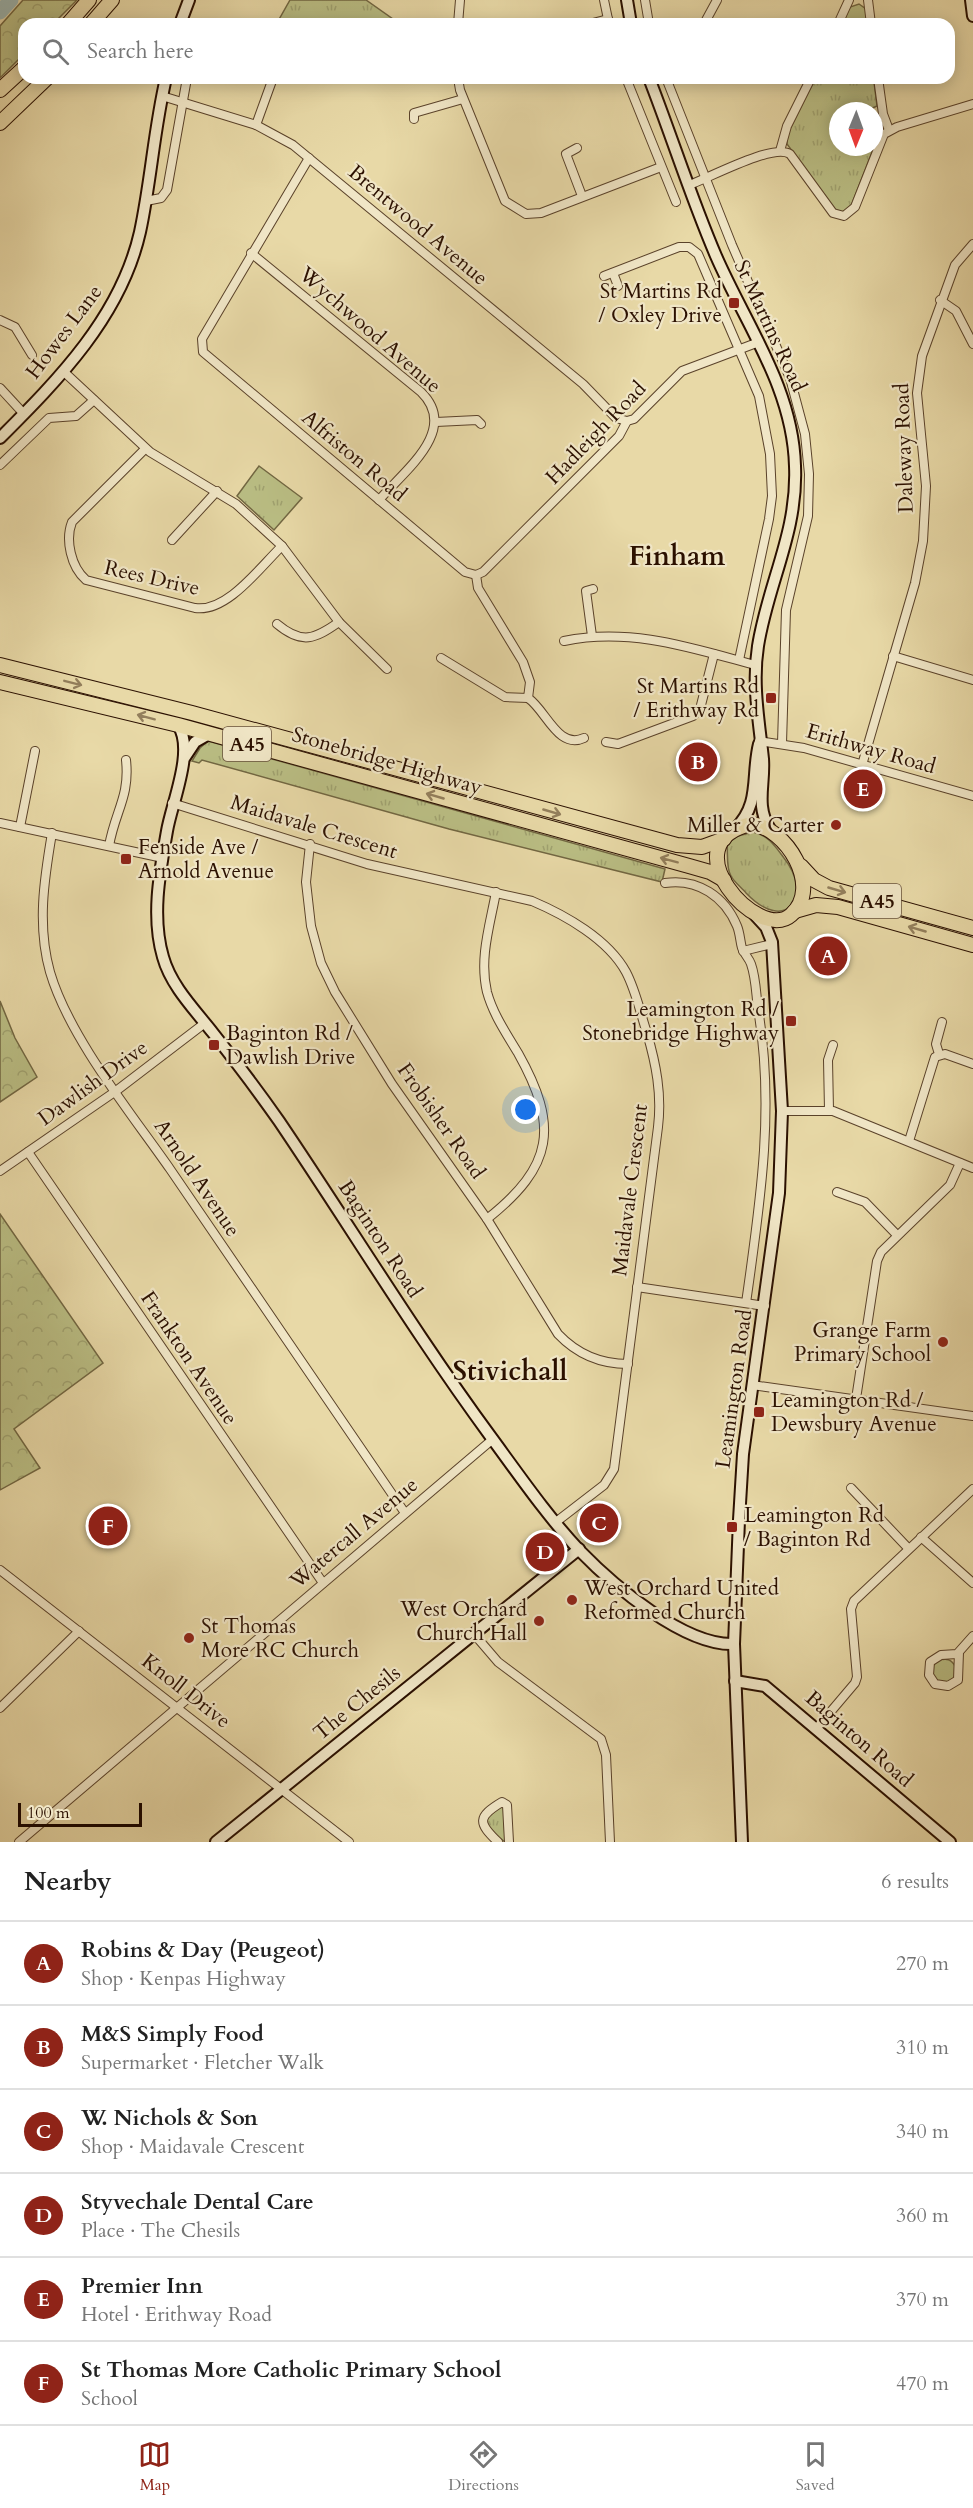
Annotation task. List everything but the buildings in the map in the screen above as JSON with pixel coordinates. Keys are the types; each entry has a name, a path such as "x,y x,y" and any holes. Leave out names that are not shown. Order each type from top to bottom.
{"highway":[{"path":"73,18 89,0"},
{"path":"100,18 112,0"},
{"path":"101,18 121,0"},
{"path":"0,90 18,74"},
{"path":"0,111 30,84"},
{"path":"0,123 41,84"},
{"name":"Stonebridge Highway","path":"0,664 192,713 677,845 702,847 724,839"},
{"name":"Stonebridge Highway","path":"0,682 178,725 689,866 710,872 724,880"},
{"path":"751,824 770,829 792,856 802,875 804,888 802,900 791,915 774,921 755,915 724,880 719,872 716,857 724,839 735,829 751,824"},
{"name":"A45","path":"792,856 814,880 828,888 973,928"},
{"name":"A45","path":"791,915 816,905 838,907 973,945"}],"main road":[{"path":"182,18 189,0"},
{"path":"627,0 630,18"},
{"path":"971,0 973,16"},
{"name":"Howes Lane","path":"0,438 63,371 96,330 118,294 140,234 165,84"},
{"name":"St Martins Road","path":"651,84 723,270 775,374 788,411 793,441 795,482 790,532 763,623 755,665 759,741 763,758 760,809 770,829"},
{"name":"Baginton Road","path":"178,725 184,738 184,760 172,803 163,858 157,919 162,954 177,987 285,1130 424,1342 556,1522 579,1549 609,1578 674,1624 710,1643 734,1644"},
{"name":"Baginton Road","path":"184,760 195,742 209,734"},
{"name":"St Martins Road","path":"735,829 752,806 755,759 759,741"},
{"name":"Leamington Road","path":"742,1842 734,1644 743,1454 779,1193 782,1111 772,943 766,927 755,915"},
{"path":"772,943 791,915"},
{"name":"The Chesils","path":"216,1842 579,1549"},
{"name":"Baginton Road","path":"735,1681 765,1686 950,1842"}],"street":[{"path":"458,18 460,0"},
{"path":"604,0 608,18"},
{"path":"645,0 648,18"},
{"path":"707,18 717,0"},
{"path":"841,18 849,0"},
{"path":"868,0 870,18"},
{"path":"146,201 161,198 167,190 186,84"},
{"path":"256,125 271,84"},
{"path":"459,84 463,99 501,195 513,208 534,214 661,167"},
{"path":"628,84 676,202"},
{"name":"St Martins Road","path":"668,84 790,378 805,434 809,474 808,516 786,610 782,743"},
{"path":"780,151 787,126 808,84"},
{"path":"879,84 883,114 890,130"},
{"name":"Brentwood Avenue","path":"162,96 182,100 276,134 309,158 583,384 616,418 627,421"},
{"path":"414,119 414,113 463,99"},
{"path":"689,185 766,153 780,151 790,154 833,213 844,216 855,207 881,139 890,130 973,104"},
{"path":"577,148 566,154 582,196"},
{"name":"Alfriston Road","path":"309,158 202,339 203,352 465,572 476,575"},
{"name":"Daleway Road","path":"862,765 915,583 923,541 926,486 918,383 925,345 940,300 957,260 973,244"},
{"name":"St Martins Road","path":"613,273 679,247 686,247 698,254 764,409 770,454 772,496 766,540 739,660"},
{"name":"Wychwood Avenue","path":"251,253 421,392 434,409 436,422 426,446 379,500"},
{"path":"604,276 613,273 618,286"},
{"path":"940,300 956,311 973,344"},
{"path":"0,320 15,327 32,355"},
{"name":"Hadleigh Road","path":"476,575 483,572 530,526 619,436 627,421 634,419 682,371 759,342"},
{"path":"63,371 145,449 236,504 282,546 339,622 387,669"},
{"path":"0,388 24,414"},
{"path":"0,465 49,418 76,416 94,400"},
{"path":"436,422 477,420 481,424"},
{"name":"Rees Drive","path":"145,449 72,522 69,536 73,557 77,571 86,580 195,608 211,608 225,602 282,546"},
{"path":"172,540 217,491"},
{"path":"476,575 478,588 526,669 530,682 528,698"},
{"path":"592,636 585,591 593,589"},
{"path":"277,624 293,635 307,638 321,634 339,622"},
{"path":"564,641 592,636 648,638 755,665"},
{"path":"606,742 618,744 693,716 700,709 703,701 714,654"},
{"path":"893,656 973,680"},
{"path":"441,658 505,697 528,698 542,709 561,736 573,741 584,738"},
{"name":"Erithway Road","path":"759,741 782,743 973,796"},
{"path":"20,827 35,752"},
{"path":"109,846 114,822 127,790 126,760"},
{"name":"Maidavale Crescent","path":"172,803 386,869 496,892 543,906 582,929 614,956 632,986 653,1054 660,1101 613,1472 604,1485 556,1522"},
{"path":"0,823 163,858"},
{"name":"Arnold Avenue","path":"52,833 45,870 42,914 48,965 67,1014 116,1091 405,1513"},
{"name":"Frobisher Road","path":"310,844 306,882 309,919 316,947 329,979 392,1084 487,1219 563,1338 590,1357 628,1364"},
{"name":"Leamington Road","path":"665,883 690,884 717,896 737,927 743,951 753,969 764,1041 767,1118 761,1196 746,1303"},
{"path":"487,1219 527,1181 542,1150 544,1127 537,1088 492,1008 485,979 484,953 496,892"},
{"path":"743,951 772,943"},
{"path":"939,1054 936,1044 942,1022"},
{"name":"Dawlish Drive","path":"0,1171 116,1091 205,1023"},
{"path":"829,1110 828,1060 833,1045"},
{"path":"939,1054 973,1064"},
{"path":"909,1141 935,1057 939,1054"},
{"path":"782,1111 829,1110 973,1168"},
{"name":"Frankton Avenue","path":"28,1152 323,1583"},
{"path":"856,1400 877,1261 881,1252 897,1235 950,1185 960,1163"},
{"path":"837,1192 865,1202 897,1235"},
{"path":"637,1287 765,1306"},
{"path":"752,1385 973,1416"},
{"name":"Watercall Avenue","path":"19,1842 493,1439"},
{"path":"851,1488 908,1548"},
{"path":"816,1729 855,1683 857,1677 852,1605 908,1548 973,1489"},
{"path":"921,1537 973,1583"},
{"name":"Knoll Drive","path":"0,1570 349,1842"},
{"path":"1,1706 78,1631"},
{"path":"474,1634 498,1662 601,1739 606,1755 609,1842"},
{"path":"959,1652 958,1680 948,1686 935,1684 929,1675 930,1662 937,1656 959,1652 973,1636"},
{"path":"498,1842 484,1829 482,1822 483,1817 502,1802 507,1805 509,1842"}],"green space":[{"path":"23,0 77,0 59,18 18,18 18,60 0,78 0,26"},
{"path":"290,0 366,0 392,18 280,18"},
{"path":"859,4 866,9 867,18 844,18 850,7"},
{"path":"812,84 874,84 876,102 829,102 829,156 870,156 851,206 844,212 836,211 787,144 787,135"},
{"path":"259,466 302,498 274,530 237,496"},
{"path":"208,741 665,869 662,882 449,829 202,760 199,763 192,761 200,748"},
{"path":"753,832 771,842 793,872 796,897 791,906 784,910 773,911 760,905 736,883 729,873 727,844 738,836"},
{"path":"0,1001 15,1038 37,1077 0,1102"},
{"path":"0,1214 103,1363 14,1429 40,1468 0,1490"},
{"path":"944,1659 953,1662 956,1671 953,1680 944,1683 935,1680 932,1671 935,1662"},
{"path":"501,1805 504,1808 505,1842 486,1827 486,1819"}],"waterway":[{"path":"0,12 11,0"}],"place":[{"name":"St Martins Rd / Oxley Drive","path":"734,303"},
{"name":"St Martins Rd / Erithway Rd","path":"771,698"},
{"name":"M&S Simply Food","path":"698,762"},
{"name":"Premier Inn","path":"863,789"},
{"name":"Miller & Carter","path":"836,825"},
{"name":"Fenside Ave / Arnold Avenue","path":"126,859"},
{"name":"Robins & Day (Peugeot)","path":"828,956"},
{"name":"Leamington Rd / Stonebridge Highway","path":"791,1021"},
{"name":"Baginton Rd / Dawlish Drive","path":"214,1045"},
{"name":"Grange Farm Primary School","path":"943,1342"},
{"name":"Leamington Rd / Dewsbury Avenue","path":"759,1412"},
{"name":"W. Nichols & Son","path":"599,1523"},
{"name":"St Thomas More Catholic Primary School","path":"108,1526"},
{"name":"Leamington Rd / Baginton Rd","path":"732,1527"},
{"name":"Styvechale Dental Care","path":"545,1552"},
{"name":"West Orchard United Reformed Church","path":"572,1600"},
{"name":"West Orchard Church Hall","path":"539,1621"},
{"name":"St Thomas More RC Church","path":"189,1638"}],"district":[{"name":"Finham","path":"677,556"},
{"name":"Stivichall","path":"510,1371"}]}
